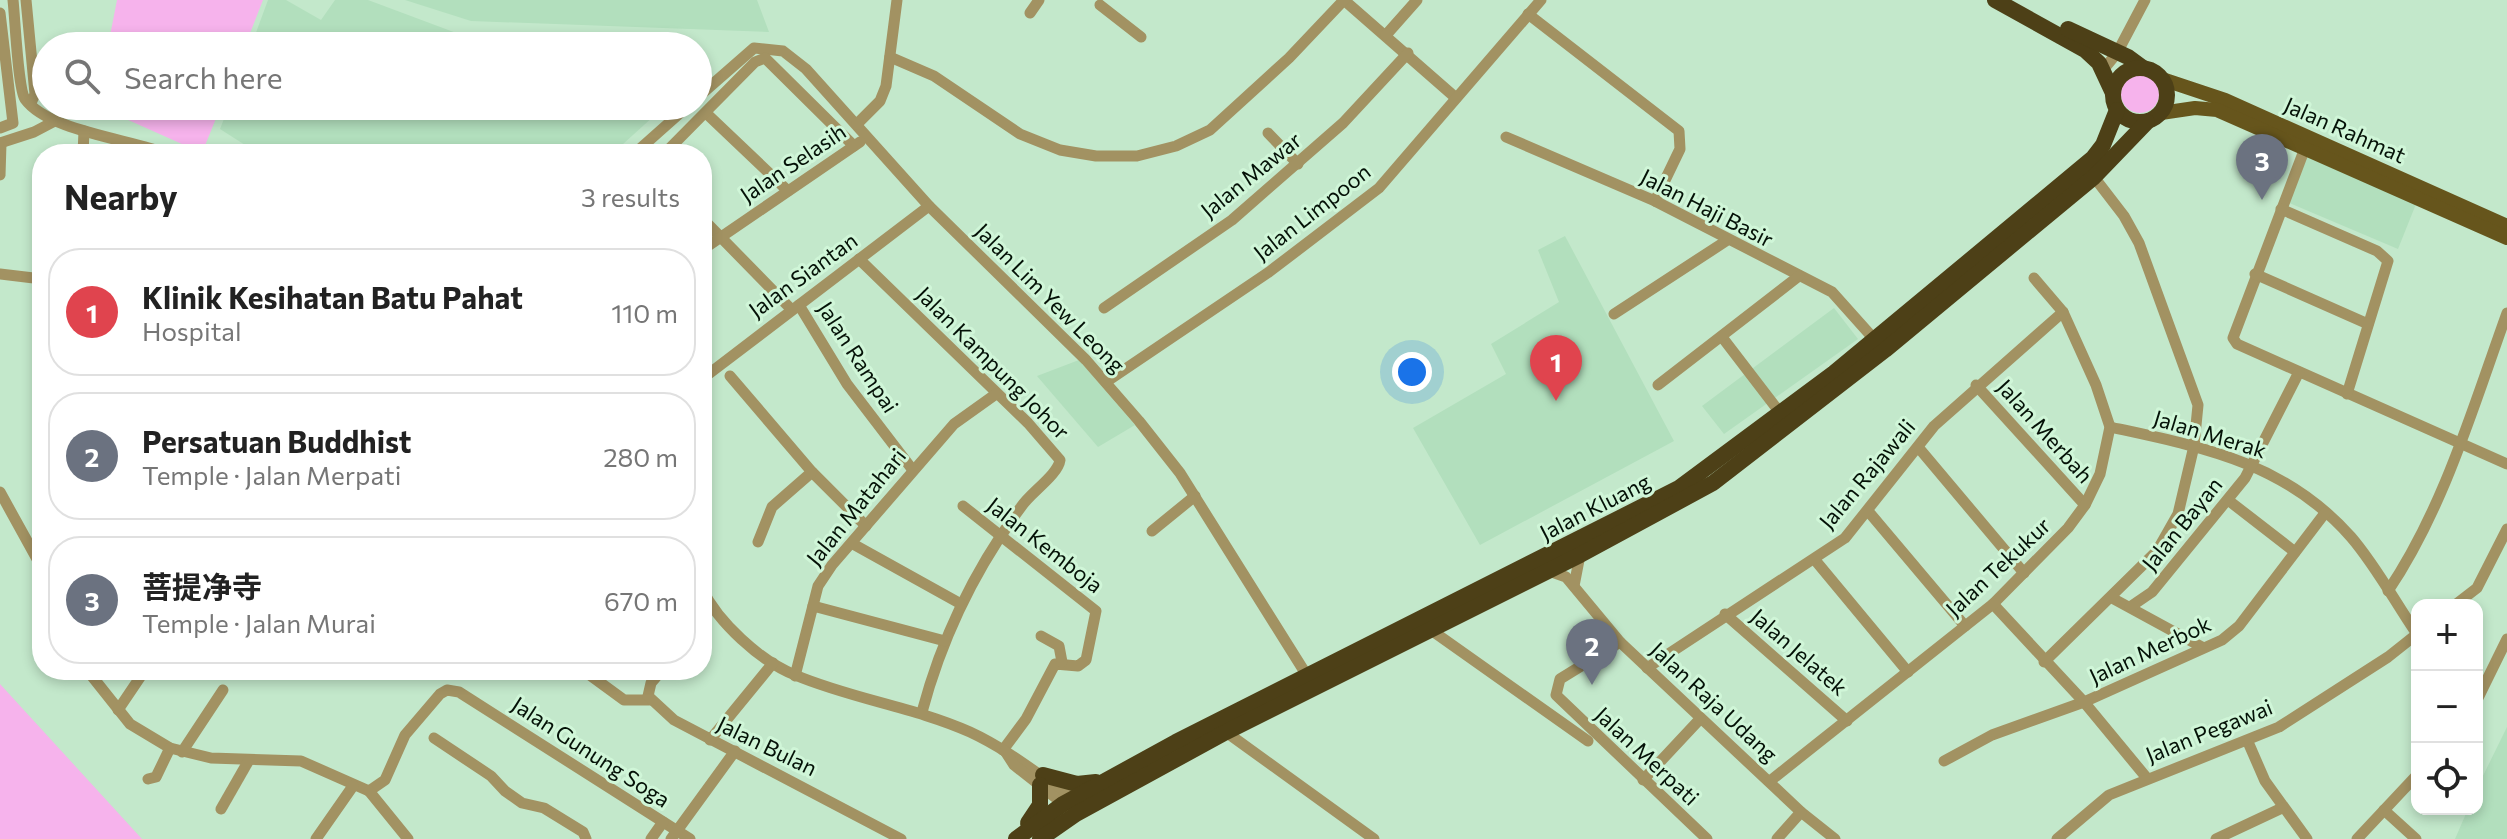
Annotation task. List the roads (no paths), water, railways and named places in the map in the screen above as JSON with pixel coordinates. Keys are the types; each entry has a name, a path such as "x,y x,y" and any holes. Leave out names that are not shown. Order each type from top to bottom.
{"highway":[{"path":"1995,0 2085,50 2103,70 2117,110 2130,121 2154,118 2167,100 2162,79 2013,0"},
{"path":"2113,93 2126,72 2143,68"},
{"name":"Jalan Kluang","path":"1040,839 1075,806 1113,778 1311,681 1679,488 1781,414 2093,158 2103,145 2117,110"},
{"name":"Jalan Kluang","path":"1014,839 1226,732 1311,681 1431,630 1713,483 1925,317 2094,177 2154,118"},
{"path":"1874,339 1885,341 1913,320 1925,317"},
{"path":"1014,839 1038,812 1041,780 1077,784 1113,778"}],"main road":[{"name":"Jalan Rahmat","path":"2162,79 2225,100 2507,226"},
{"name":"Jalan Rahmat","path":"2154,118 2195,108 2217,110 2507,238"}],"street":[{"path":"13,0 32,68"},
{"path":"26,0 32,62"},
{"path":"857,124 880,101 890,57 897,0"},
{"path":"1030,13 1039,0"},
{"path":"890,57 934,76 1020,134 1060,150 1137,156 1176,146 1210,130 1289,58 1344,0 1456,98"},
{"path":"1386,35 1417,0"},
{"name":"Jalan Limpoon","path":"1106,382 1269,272 1379,188 1541,0"},
{"path":"2103,70 2117,53 2145,0"},
{"path":"1100,2 1141,37"},
{"path":"0,13 13,123 0,128"},
{"path":"1528,14 1679,131 1680,149 1655,201"},
{"name":"Jalan Lim Yew Leong","path":"712,85 754,48 783,51 806,69 929,206 1106,382 1195,496 1311,681"},
{"name":"Jalan Mawar","path":"1104,308 1232,220 1343,123 1408,53"},
{"path":"712,109 755,62 765,58 854,146"},
{"path":"32,75 25,99 32,104"},
{"path":"712,119 788,191"},
{"path":"51,120 131,144"},
{"path":"646,144 673,120"},
{"path":"675,144 701,120"},
{"path":"0,175 0,143 53,122"},
{"path":"83,144 84,131"},
{"path":"1268,133 1298,164"},
{"name":"Jalan Selasih","path":"712,243 868,137"},
{"name":"Jalan Haji Basir","path":"1506,137 1655,201 1726,241 1832,292 1874,339"},
{"path":"2305,148 2233,331 2237,344 2507,464"},
{"path":"2044,662 2157,551 2178,514 2194,446 2198,405 2139,243 2124,216 2094,177"},
{"name":"Jalan Siantan","path":"712,371 929,206"},
{"path":"2281,209 2386,256 2389,265 2347,394"},
{"name":"Jalan Rampai","path":"712,227 795,307 847,384 912,469"},
{"path":"1614,314 1726,241"},
{"name":"Jalan Kampung Johor","path":"859,259 1028,423 1060,463 1033,490 978,567 945,641 922,712"},
{"path":"0,274 32,278"},
{"path":"2255,274 2368,324"},
{"path":"1658,385 1799,276"},
{"path":"2034,278 2063,312 2096,385 2110,427"},
{"name":"Jalan Rajawali","path":"1647,668 1845,538 1934,426 1976,385 2063,312"},
{"path":"2388,591 2413,554 2460,444 2507,313"},
{"path":"1722,337 1781,414"},
{"name":"Jalan Bayan","path":"2130,607 2152,592 2255,464 2299,372"},
{"path":"730,376 812,472 866,526"},
{"name":"Jalan Merbah","path":"1976,385 2085,505"},
{"name":"Jalan Matahari","path":"795,676 818,586 912,469 954,424 996,394"},
{"name":"Jalan Merak","path":"2110,427 2255,464 2292,485 2351,537 2411,625"},
{"name":"Jalan Tekukur","path":"1770,781 1993,604 2068,528 2085,505 2100,474 2110,427"},
{"path":"1918,447 2024,573"},
{"path":"758,542 772,507 812,472"},
{"path":"0,492 32,545"},
{"path":"1152,531 1195,496"},
{"path":"2228,500 2295,552"},
{"name":"Jalan Kemboja","path":"963,506 1094,608 1096,620 1086,660 1078,666 1062,662"},
{"path":"1868,511 1965,626"},
{"name":"Jalan Merbok","path":"1944,761 1992,735 2084,702 2232,633 2325,513"},
{"path":"2463,599 2477,588 2502,554 2507,529"},
{"path":"853,544 961,604"},
{"path":"1574,586 1580,555"},
{"path":"1815,560 1908,672"},
{"name":"Jalan Raja Udang","path":"1549,571 1559,572 1574,586 1620,642 1801,812 1835,839"},
{"path":"2112,598 2202,647"},
{"path":"1993,604 2084,702 2146,777"},
{"path":"813,606 945,641"},
{"name":"Jalan Jelatek","path":"1725,614 1847,721"},
{"path":"712,617 795,676 922,712 1004,750 1014,765 1041,780 1075,806"},
{"path":"1431,630 1588,741"},
{"path":"1004,750 1026,719 1052,667 1062,662 1059,646 1041,636"},
{"name":"Jalan Pegawai","path":"2057,839 2109,795 2146,777 2248,742 2353,680 2411,638"},
{"path":"2483,688 2507,639"},
{"name":"Jalan Merpati","path":"1620,642 1560,679 1556,695 1707,839"},
{"path":"710,740 773,663"},
{"path":"95,680 118,710 147,736 176,750 249,760 301,761 369,791 408,839"},
{"path":"118,710 138,680"},
{"path":"597,680 624,700 649,700 654,680"},
{"path":"148,779 156,777 223,690"},
{"name":"Jalan Gunung Soga","path":"369,791 385,780 405,735 447,690 459,692 663,822 674,835 690,839"},
{"name":"Jalan Bulan","path":"649,700 674,720 710,740 901,839"},
{"path":"1643,780 1700,719"},
{"path":"1226,732 1374,839"},
{"path":"434,738 491,776 513,797 544,808 583,832 586,839"},
{"path":"2248,742 2282,808 2307,839"},
{"path":"674,835 735,751"},
{"path":"221,809 249,760"},
{"path":"2357,839 2411,781"},
{"path":"316,839 353,786"},
{"path":"2216,839 2282,808"},
{"path":"2384,810 2416,839"},
{"path":"1777,839 1801,812"},
{"path":"651,839 663,822"}],"place":[{"name":"菩提净寺","path":"2262,200"},
{"name":"Klinik Kesihatan Batu Pahat","path":"1556,401"},
{"name":"Persatuan Buddhist","path":"1592,685"}]}
